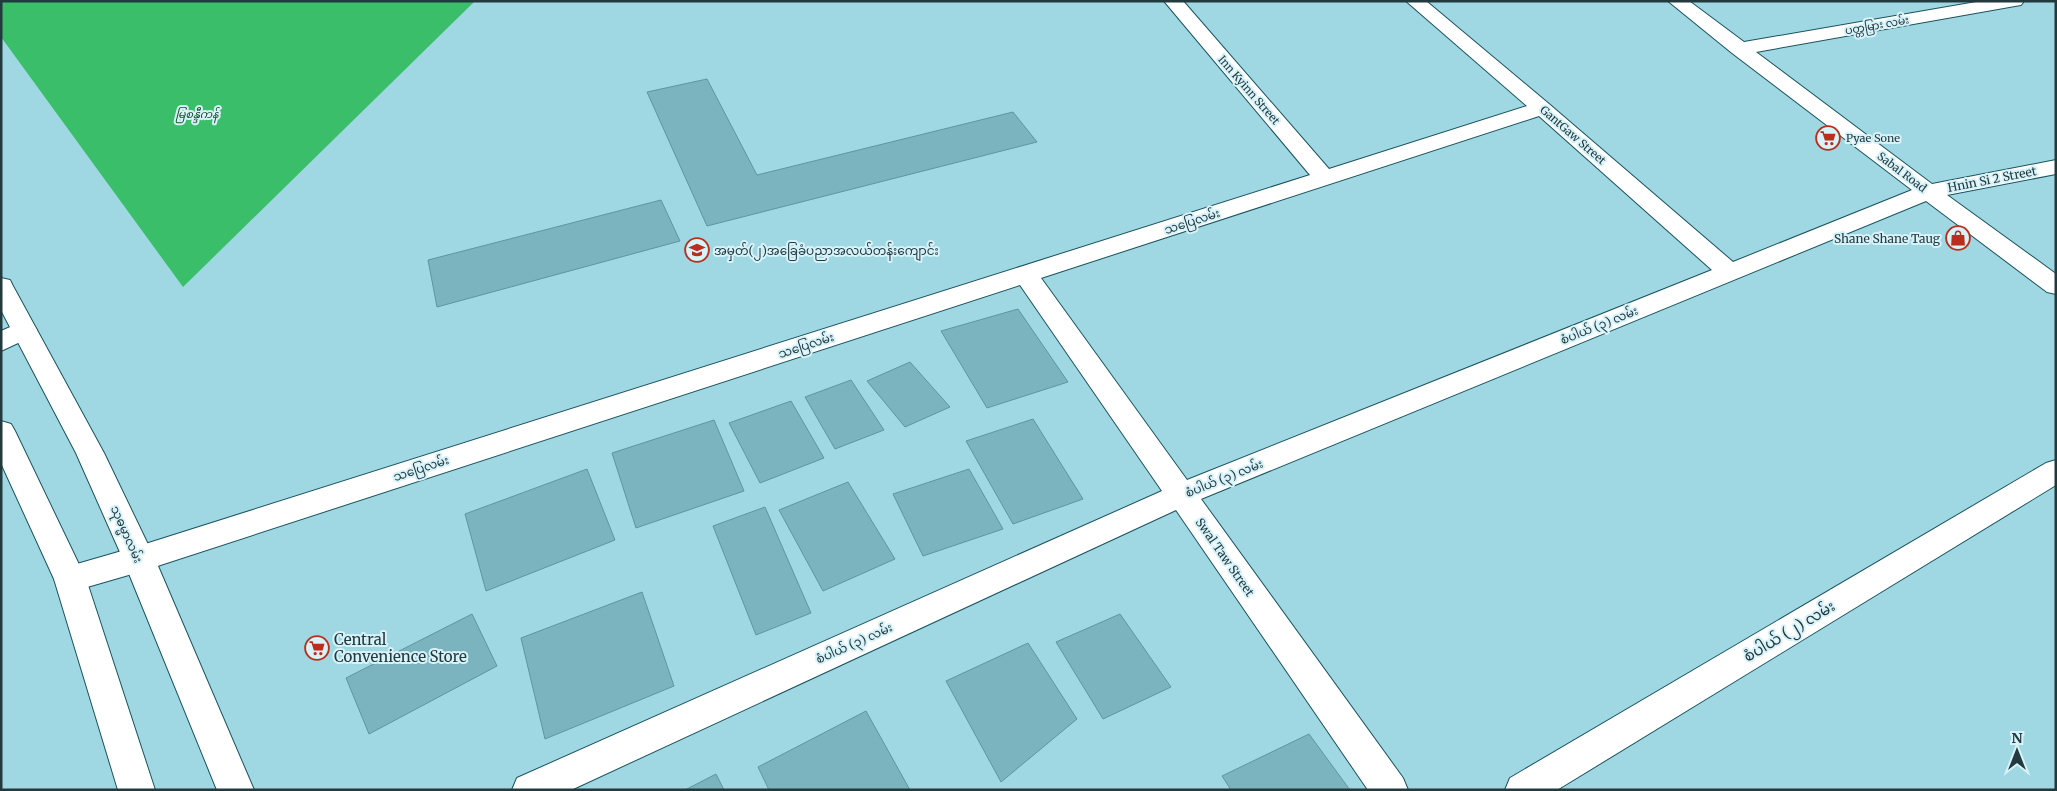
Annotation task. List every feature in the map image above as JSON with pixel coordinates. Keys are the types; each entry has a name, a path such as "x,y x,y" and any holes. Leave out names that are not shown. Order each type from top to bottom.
{"street":[{"name":"Inn Kyinn Street","path":"1173,1 1325,178"},
{"name":"GantGaw Street","path":"1415,1 1542,108 1729,272"},
{"name":"Sabal Road","path":"1678,1 1928,192 2056,286"},
{"name":"ပတ္တမြား လမ်း","path":"1739,49 2014,1"},
{"name":"သပြေလမ်း","path":"70,579 139,559 1542,108"},
{"name":"Hnin Si 2 Street","path":"1928,192 2056,167"},
{"name":"စံပါယ် (၃) လမ်း","path":"530,790 1181,495 1928,192"},
{"name":"Swal Taw Street","path":"1026,275 1390,790"},
{"name":"သုဓမ္မာလမ်း","path":"1,286 13,336 90,453 139,559 236,790"},
{"path":"1,431 70,579 137,790"},
{"name":"စံပါယ် (၂) လမ်း","path":"1523,790 2056,471"}],"water":[{"name":"မြစန္ဒီ‌ကန်","path":"1,1 475,1 183,287 1,37"}],"building":[{"path":"707,79 757,175 1013,112 1037,142 707,226 647,92"},
{"path":"661,200 680,241 437,307 428,260"},
{"path":"1018,309 1068,382 987,408 941,331"},
{"path":"910,362 950,407 905,427 867,381"},
{"path":"851,380 884,430 835,449 805,397"},
{"path":"791,401 824,458 760,483 729,423"},
{"path":"1033,419 1083,499 1013,524 966,441"},
{"path":"714,420 744,491 636,528 612,453"},
{"path":"587,469 615,540 486,591 465,514"},
{"path":"969,469 1003,529 923,556 893,494"},
{"path":"848,482 895,559 823,591 779,510"},
{"path":"765,507 811,613 756,635 713,526"},
{"path":"642,592 674,686 545,739 521,638"},
{"path":"472,614 497,666 369,734 346,678"},
{"path":"1120,614 1171,687 1103,719 1056,642"},
{"path":"1028,643 1077,719 1001,782 946,681"},
{"path":"866,711 910,790 769,790 758,767"},
{"path":"1309,734 1350,790 1231,790 1222,776"},
{"path":"716,774 724,790 685,790"}],"place":[{"name":"Pyae Sone","path":"1828,138"},
{"name":"Shane Shane Taug","path":"1958,238"},
{"name":"အမှတ်(၂)အခြေခံပညာအလယ်တန်းကျောင်း","path":"697,250"},
{"name":"Central Convenience Store","path":"317,648"}]}
